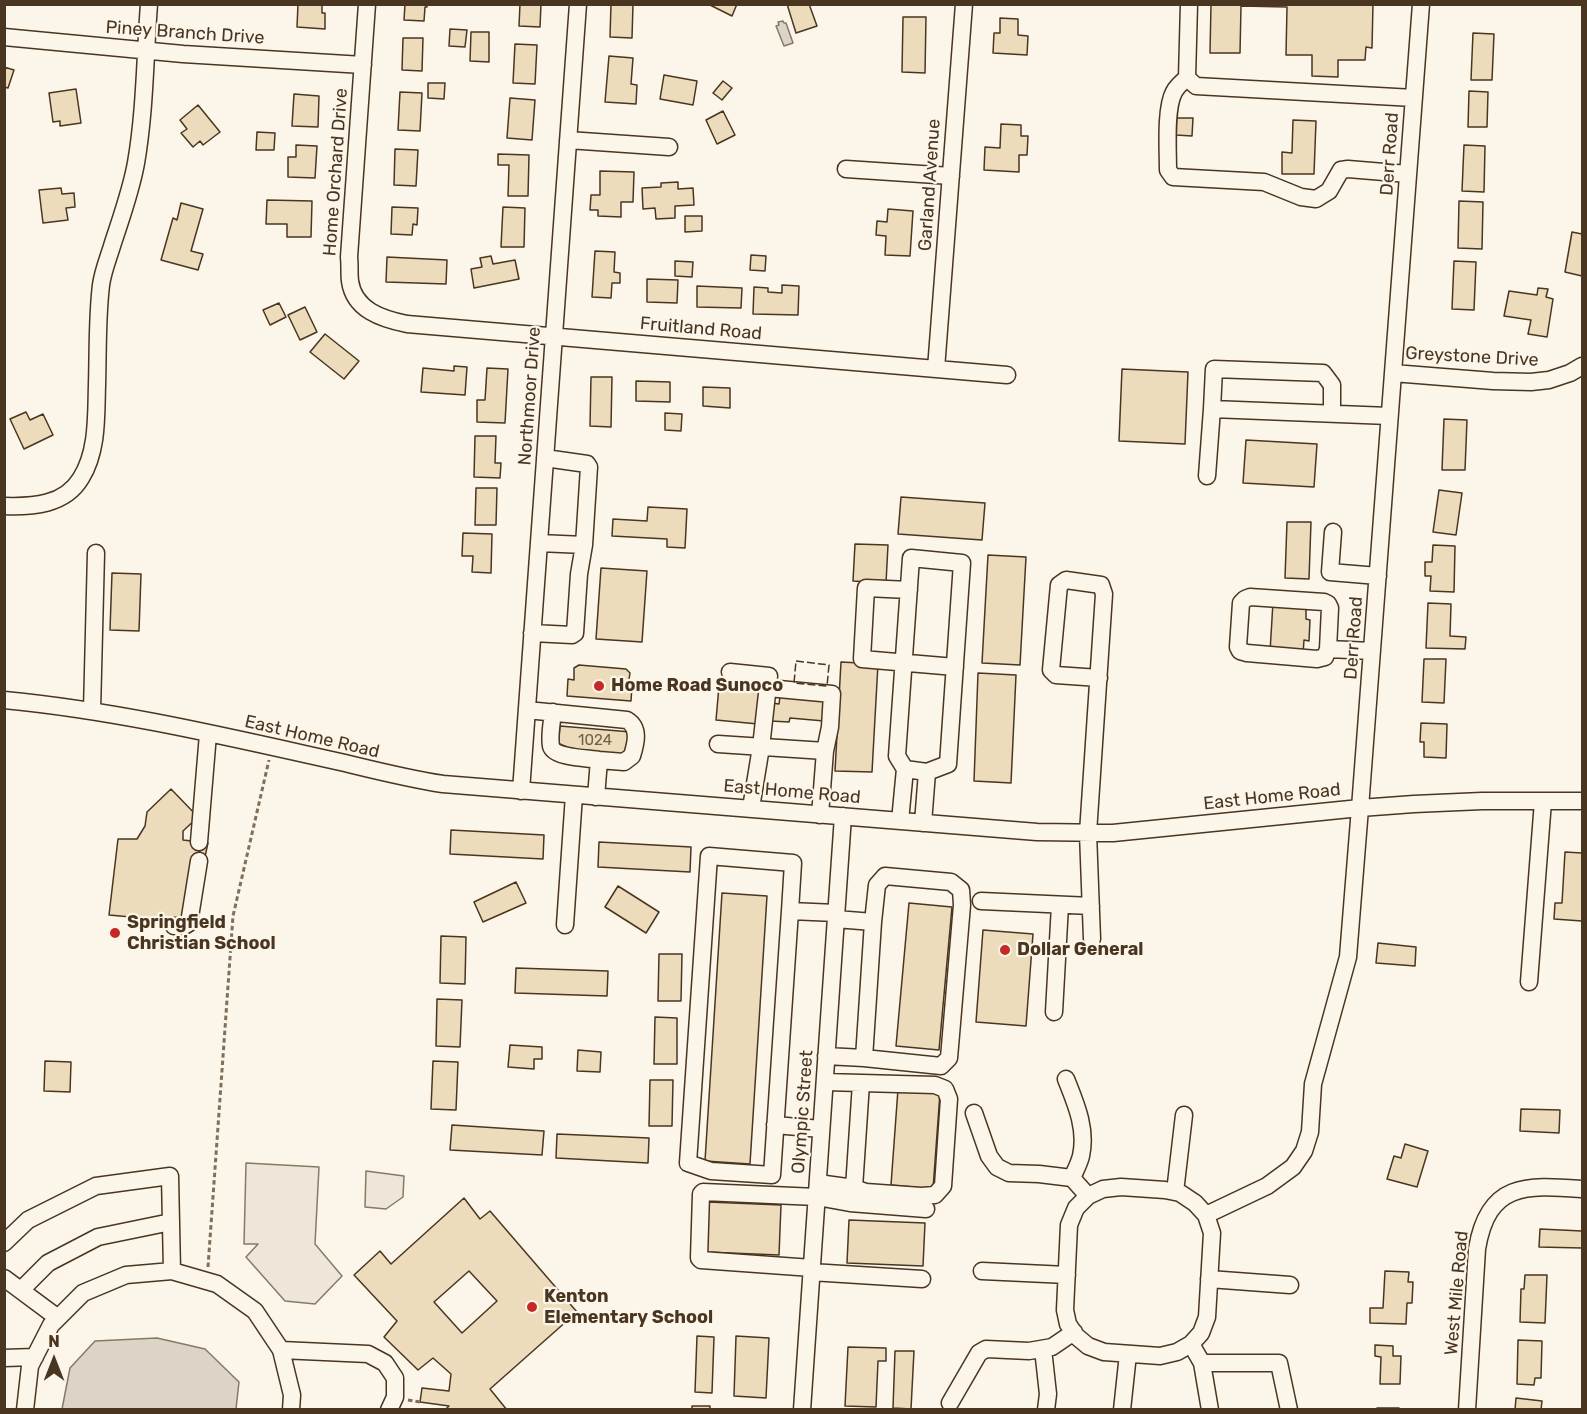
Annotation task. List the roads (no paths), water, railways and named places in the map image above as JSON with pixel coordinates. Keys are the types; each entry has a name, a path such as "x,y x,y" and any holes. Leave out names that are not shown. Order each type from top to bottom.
{"street":[{"path":"4,506 31,506 63,496 81,478 89,462 94,439 102,276 130,191 136,163 142,112 149,4"},
{"name":"Home Orchard Drive","path":"367,4 350,281 353,293 360,303 378,317 392,321"},
{"name":"Northmoor Drive","path":"521,791 578,4"},
{"name":"Garland Avenue","path":"936,369 964,4"},
{"path":"1189,4 1187,78 1175,89 1171,97 1169,117 1168,170 1173,177 1264,182 1301,197 1316,199 1329,191 1341,170 1408,174"},
{"name":"Derr Road","path":"1206,1215 1267,1186 1293,1167 1304,1151 1310,1132 1313,1084 1348,957 1421,4"},
{"name":"Piney Branch Drive","path":"4,37 146,50 363,65"},
{"path":"1187,78 1196,86 1414,98"},
{"path":"568,140 669,147"},
{"path":"846,169 951,176"},
{"name":"Fruitland Road","path":"392,321 1007,375"},
{"name":"Greystone Drive","path":"1393,373 1531,382 1549,380 1582,366"},
{"path":"1207,476 1214,369 1323,373 1332,385 1332,413"},
{"path":"1212,409 1389,416"},
{"path":"532,633 572,635 574,633 590,467 587,464 545,458"},
{"path":"1334,532 1330,572 1378,576"},
{"path":"539,543 584,545"},
{"path":"92,711 96,553"},
{"path":"900,821 905,769 897,756 911,558 962,563 948,764 927,772 905,769"},
{"path":"1092,939 1088,833 1099,678 1104,594 1101,585 1066,580 1059,585 1051,670 1056,675 1099,678"},
{"path":"909,590 866,588 862,659 955,667"},
{"path":"1250,597 1320,600 1328,604 1330,609 1328,649 1325,657 1317,659 1240,651 1238,647 1241,603 1250,597"},
{"path":"1328,649 1372,651"},
{"path":"730,672 770,676 751,808"},
{"path":"768,688 832,694 820,815"},
{"name":"East Home Road","path":"4,700 123,716 403,778 443,784 1037,832 1113,833 1360,808 1482,801 1582,801"},
{"path":"527,710 553,712 627,720 633,723 636,737 632,756 624,762 554,752 551,747 553,712"},
{"path":"199,842 208,734"},
{"path":"718,744 825,751"},
{"path":"596,797 599,760"},
{"path":"922,823 927,772"},
{"path":"565,925 574,795"},
{"path":"1528,982 1543,801"},
{"name":"Olympic Street","path":"802,1410 843,816"},
{"path":"709,856 793,863 790,911 772,1175 711,1172 688,1162 709,856"},
{"path":"174,926 184,926 189,923 199,861"},
{"path":"826,1056 941,1066 949,1058 962,904 961,890 951,882 885,876 877,885 864,1058"},
{"path":"981,901 1090,906"},
{"path":"1054,1012 1060,905"},
{"path":"790,911 873,922"},
{"path":"1066,1079 1081,1118 1083,1143 1081,1157 1072,1178"},
{"path":"825,1082 935,1085 945,1089 949,1099 943,1186 935,1195 921,1196 866,1192 854,1188 703,1192 701,1194 699,1258 922,1280"},
{"path":"854,1188 861,1083"},
{"path":"974,1113 989,1156 997,1167 1009,1173 1072,1178 1088,1196"},
{"path":"1175,1192 1184,1115"},
{"path":"775,1125 821,1129"},
{"path":"4,1242 28,1220 96,1186 170,1176 172,1271"},
{"path":"1120,1187 1165,1190 1180,1193 1195,1203 1206,1215 1212,1233 1207,1317 1201,1333 1191,1344 1177,1352 1160,1356 1104,1352 1088,1346 1074,1332 1068,1324 1065,1310 1069,1225 1076,1208 1088,1196 1103,1189 1120,1187"},
{"name":"West Mile Road","path":"1467,1410 1477,1250 1484,1221 1501,1198 1522,1189 1582,1189"},
{"path":"817,1190 850,1203 926,1209"},
{"path":"21,1290 48,1263 98,1237 171,1222"},
{"path":"25,1410 30,1366 51,1325 83,1293 126,1275 172,1271 217,1284 255,1311 281,1350 292,1395 291,1410"},
{"path":"982,1271 1067,1275"},
{"path":"4,1278 58,1318"},
{"path":"1209,1279 1290,1285"},
{"path":"950,1403 979,1353 986,1349 1029,1351 1052,1347 1074,1332"},
{"path":"1191,1344 1202,1363 1210,1410"},
{"path":"1042,1349 1048,1394 1046,1410"},
{"path":"281,1350 368,1354 377,1358 385,1363 395,1378 395,1397 389,1410"},
{"path":"1122,1410 1128,1354"},
{"path":"4,1358 35,1357"},
{"path":"1202,1363 1279,1363 1289,1410"}],"place":[{"name":"Home Road Sunoco","path":"599,686"},
{"name":"Springfield Christian School","path":"115,933"},
{"name":"Dollar General","path":"1005,950"},
{"name":"Kenton Elementary School","path":"532,1307"}]}
